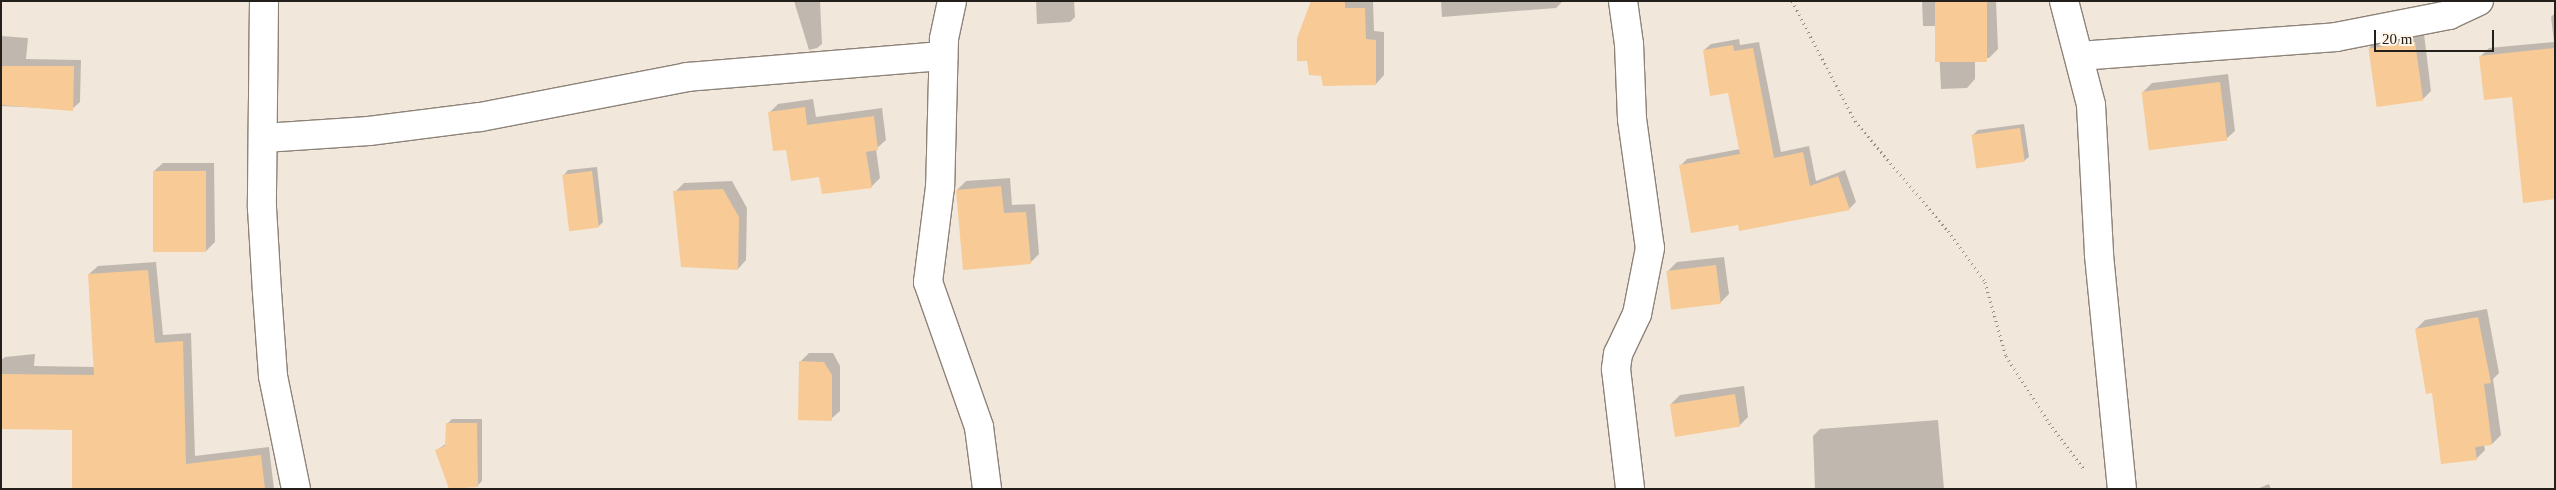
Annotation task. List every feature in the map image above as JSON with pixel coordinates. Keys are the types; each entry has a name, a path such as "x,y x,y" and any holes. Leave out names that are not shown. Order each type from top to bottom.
{"street":[{"path":"264,1 262,208 273,376 296,489"},
{"path":"952,1 944,39 940,187 928,282 979,427 986,489"},
{"path":"1623,1 1629,44 1632,119 1650,248 1638,314 1618,354 1616,369 1630,489"},
{"path":"2064,1 2091,105 2099,255 2122,489"},
{"path":"2079,56 2336,37 2449,15 2479,1"},
{"path":"264,138 369,131 480,117 687,77 944,56"}],"path":[{"path":"1792,1 1854,121 1948,231 1985,282 2006,356 2052,427 2088,473"}],"building":[{"path":"1311,1 1345,1 1345,8 1365,8 1366,39 1376,40 1376,85 1323,86 1321,76 1309,75 1307,61 1297,61 1297,38"},
{"path":"1935,1 1987,1 1987,62 1935,62"},
{"path":"2415,42 2423,100 2377,107 2368,49"},
{"path":"1733,45 1734,51 1753,48 1774,158 1803,152 1810,186 1838,176 1850,210 1739,231 1738,225 1691,233 1679,165 1740,154 1728,93 1710,96 1703,50"},
{"path":"2555,48 2555,199 2523,203 2512,97 2484,100 2479,56"},
{"path":"1,66 74,66 73,111 1,105"},
{"path":"2220,82 2227,141 2149,150 2142,92"},
{"path":"805,107 807,125 874,116 878,150 866,152 872,188 822,194 819,177 791,181 786,150 773,151 768,112"},
{"path":"2020,128 2025,162 1976,168 1971,135"},
{"path":"153,171 206,171 206,252 153,252"},
{"path":"592,171 599,228 569,231 562,175"},
{"path":"1001,186 1004,213 1026,212 1031,264 963,270 956,190"},
{"path":"723,189 739,217 738,270 681,267 673,191"},
{"path":"1716,265 1721,304 1671,310 1666,271"},
{"path":"148,270 155,343 183,341 186,464 261,455 265,489 72,489 72,430 1,429 1,374 94,375 88,274"},
{"path":"2478,317 2491,383 2484,384 2492,445 2475,447 2477,460 2441,464 2432,393 2426,394 2415,329"},
{"path":"799,361 824,362 832,375 832,421 798,420"},
{"path":"1735,394 1740,427 1675,437 1670,404"},
{"path":"446,423 477,423 478,487 449,489 435,450 445,446"}]}
